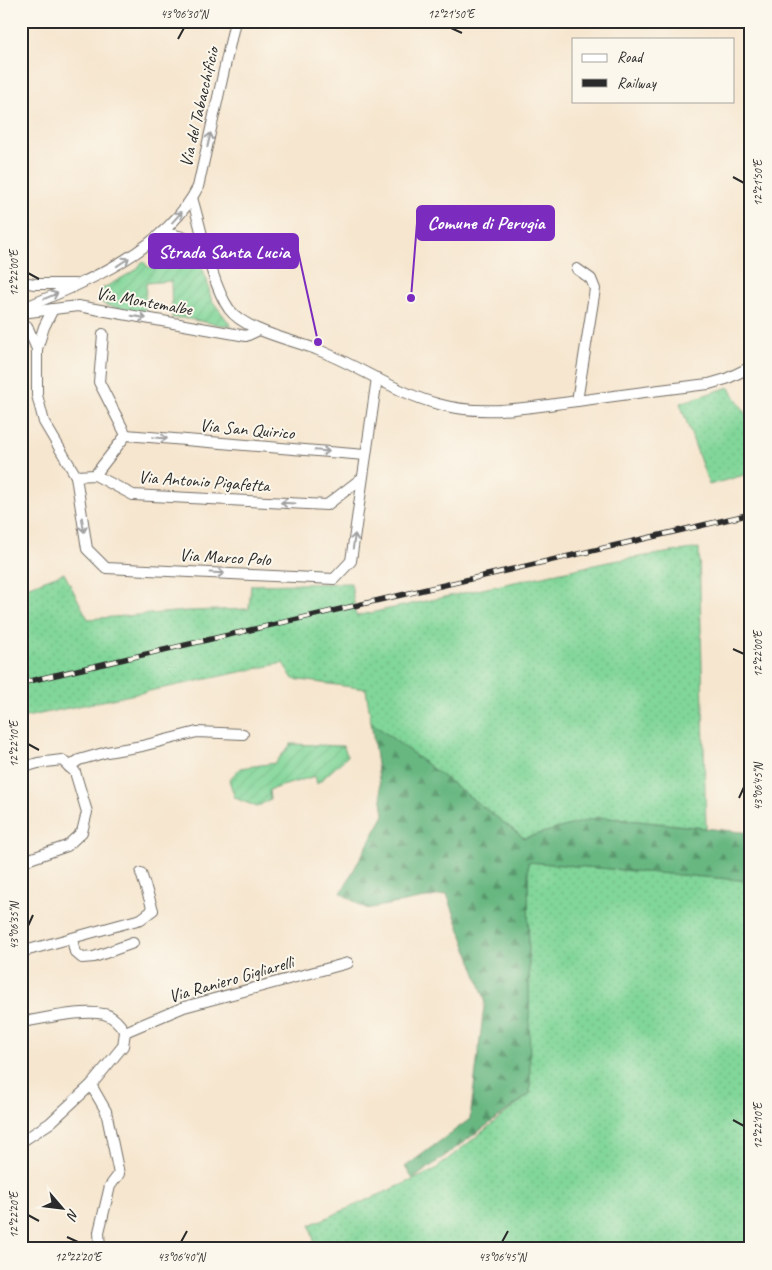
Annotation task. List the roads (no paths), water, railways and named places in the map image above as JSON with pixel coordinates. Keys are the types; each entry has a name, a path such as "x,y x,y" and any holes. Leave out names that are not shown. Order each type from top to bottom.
{"street":[{"name":"Via del Tabacchificio","path":"21,282 81,284 121,264 177,218 198,187 234,21"},
{"path":"192,198 217,285 231,312 259,330 332,356 413,396 439,405 461,409 508,410 709,384 726,380 751,367"},
{"path":"161,233 178,234 190,240 207,253"},
{"path":"577,401 595,289 591,279 578,269"},
{"path":"21,309 81,284"},
{"name":"Via Montemalbe","path":"21,313 78,306 246,336 259,330"},
{"path":"53,309 44,326 37,349 37,395 44,422 76,476 95,475 126,435 99,382 103,334"},
{"path":"21,323 27,326 37,349"},
{"path":"362,478 377,378"},
{"name":"Via San Quirico","path":"126,435 365,455"},
{"name":"Via Antonio Pigafetta","path":"95,475 133,495 328,505 362,478"},
{"name":"Via Marco Polo","path":"76,476 87,549 106,568 334,579 351,561 362,478"},
{"path":"69,767 78,760 107,752 142,746 197,732 243,734"},
{"path":"21,768 38,763 62,760 75,772 86,812 82,832 68,846 21,862"},
{"path":"21,952 141,919 153,910 141,873"},
{"path":"72,939 76,952 82,958 94,957 133,943"},
{"name":"Via Raniero Gigliarelli","path":"125,1032 184,1007 348,963"},
{"path":"21,1022 86,1013 106,1014 118,1021 125,1032 123,1046 91,1085 50,1123 21,1142"},
{"path":"91,1085 106,1111 120,1174 110,1186 99,1232 100,1249"}],"railway":[{"path":"21,683 751,514"}],"place":[{"name":"Comune di Perugia","path":"411,298"},
{"name":"Strada Santa Lucia","path":"318,342"}]}
